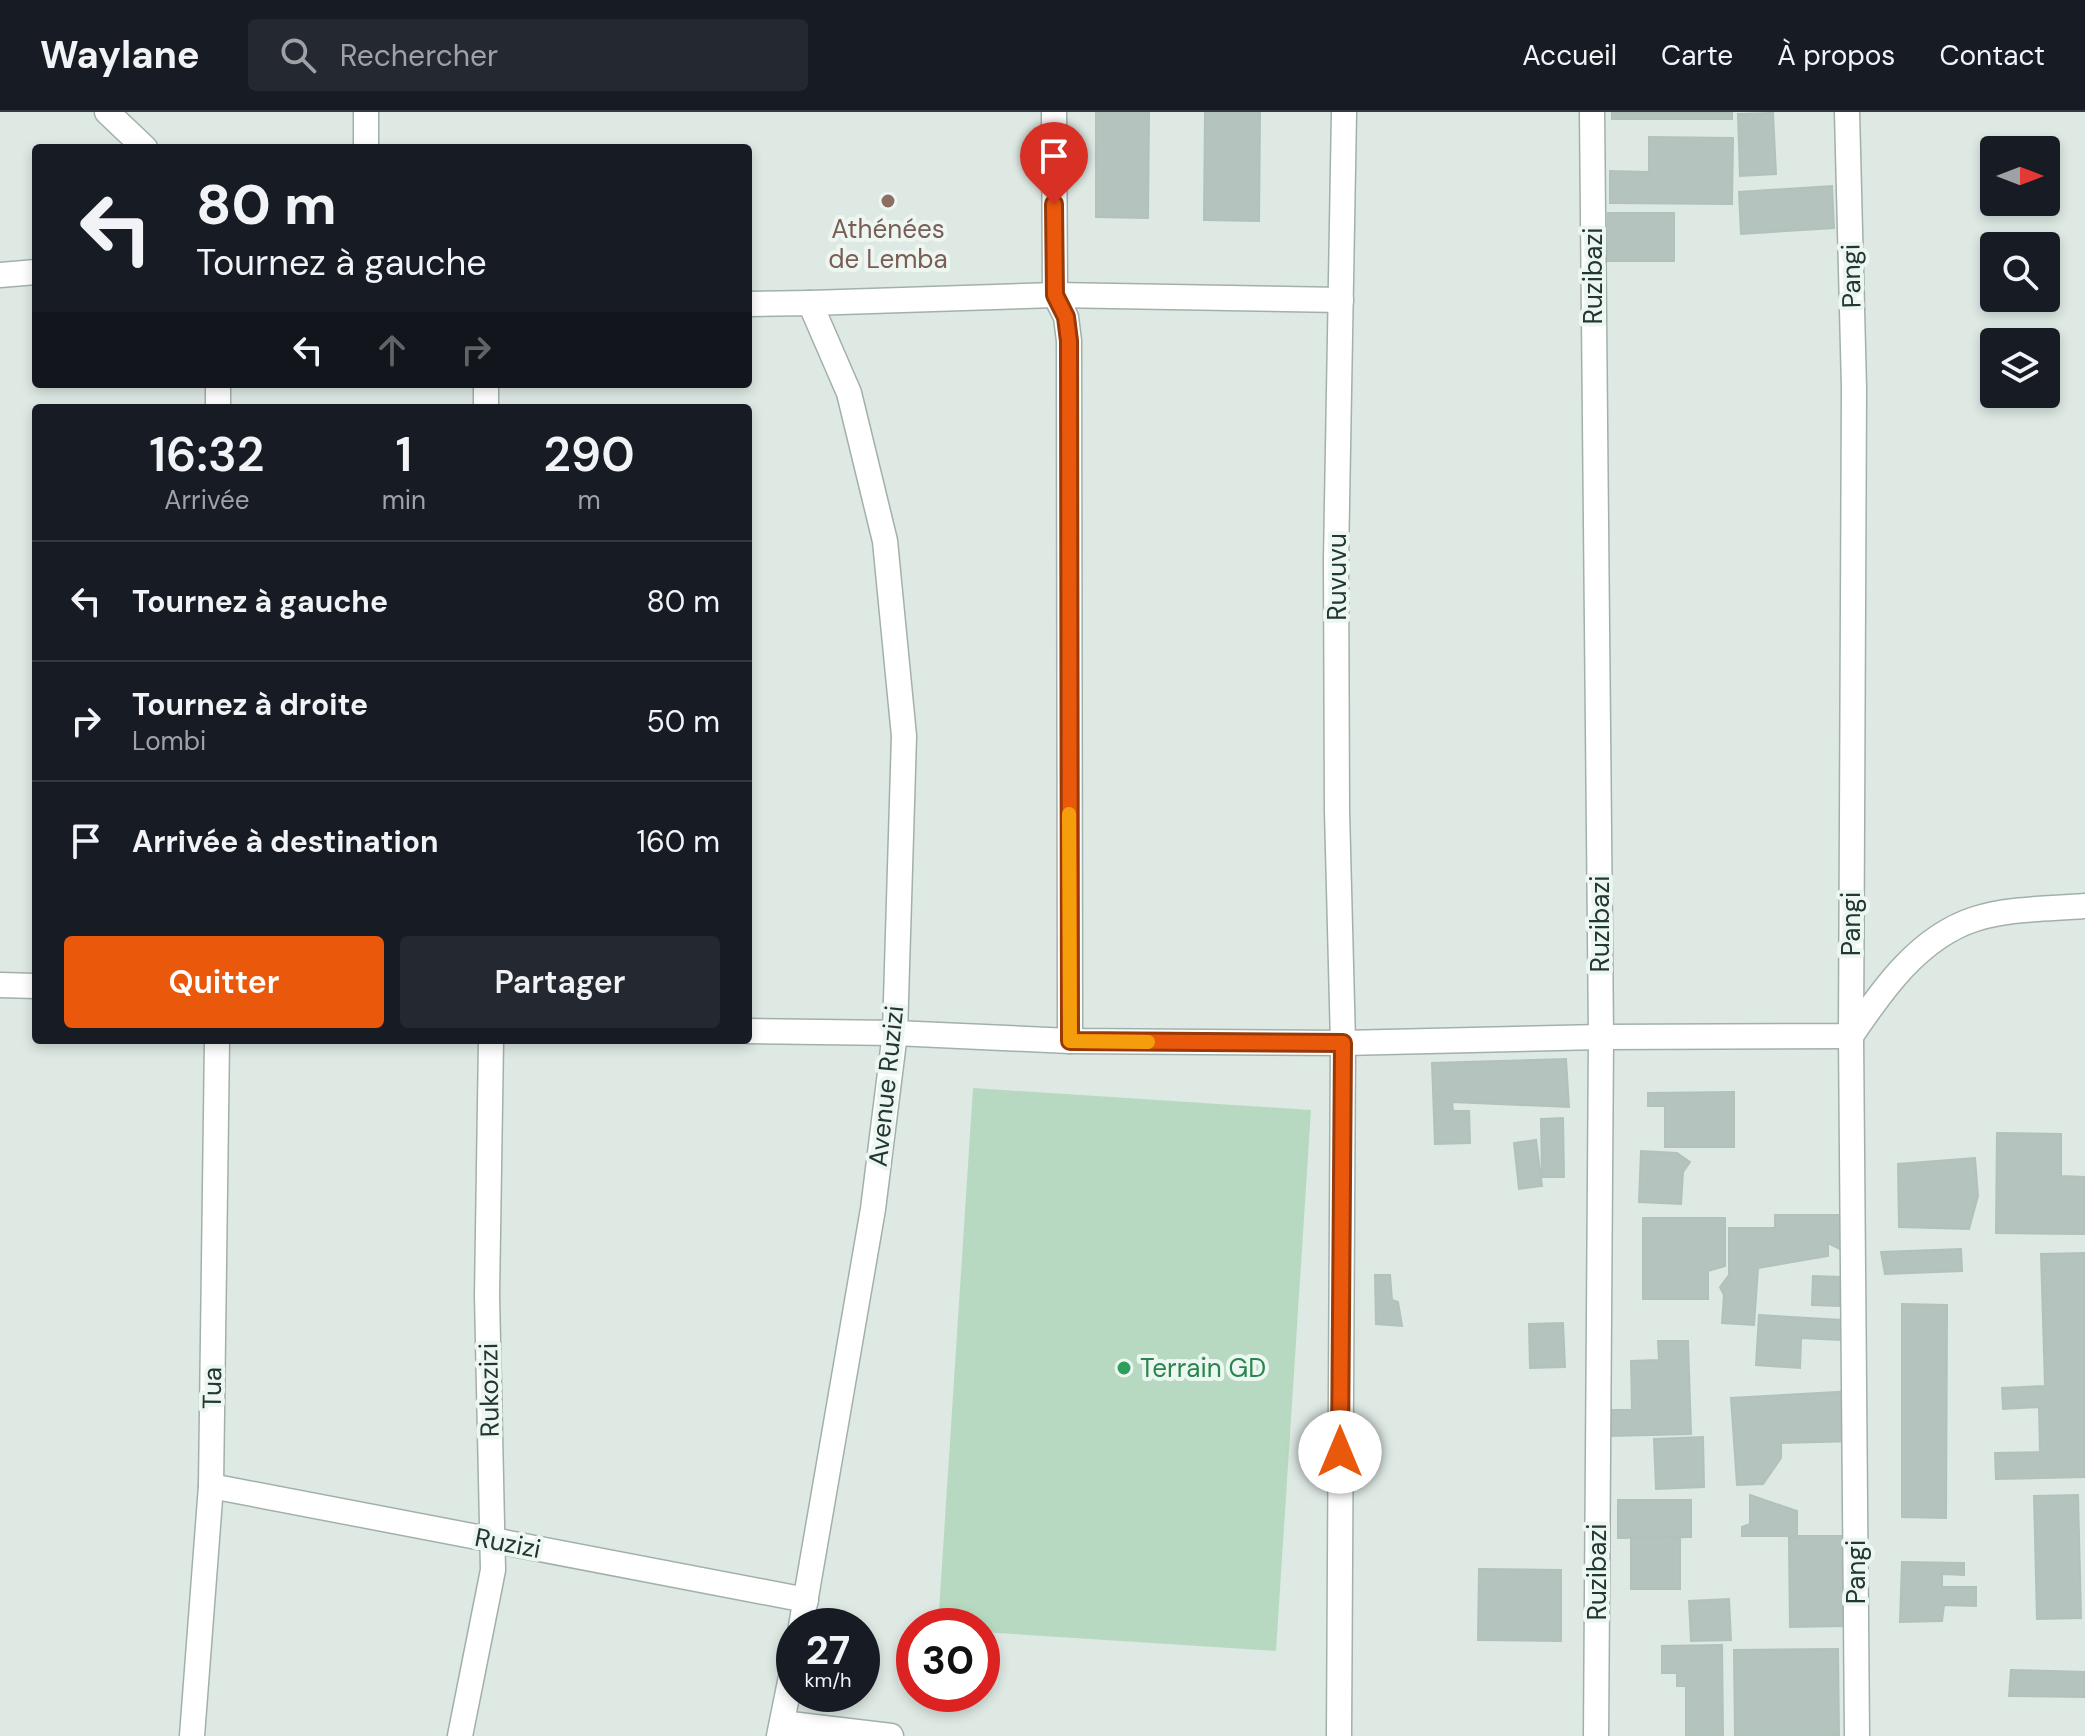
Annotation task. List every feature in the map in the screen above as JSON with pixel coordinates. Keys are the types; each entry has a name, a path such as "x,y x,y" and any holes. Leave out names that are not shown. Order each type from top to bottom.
{"street":[{"path":"107,112 141,144"},
{"path":"366,112 366,144"},
{"path":"1054,112 1055,295 1066,317 1069,341 1070,1041"},
{"name":"Ruvuvu","path":"1339,1736 1343,1043 1337,826 1336,592 1344,112"},
{"name":"Ruzibazi","path":"1592,112 1601,1037 1596,1736"},
{"name":"Pangi","path":"1847,112 1854,388 1851,1036 1857,1736"},
{"path":"0,275 32,272"},
{"path":"752,304 1055,295 1341,300"},
{"name":"Avenue Ruzizi","path":"804,1608 873,1209 895,1033 904,736 885,541 849,393 810,303"},
{"path":"752,1031 895,1033 1070,1041 1343,1043 1601,1037 1851,1036 1888,982 1947,933 1973,919 2009,912 2085,906"},
{"path":"0,985 32,986"},
{"name":"Tua","path":"192,1736 211,1486 217,1044"},
{"name":"Rukozizi","path":"460,1736 493,1570 487,1296 491,1044"},
{"name":"Ruzizi","path":"211,1486 806,1600"},
{"path":"781,1729 891,1736"}],"green space":[{"name":"Terrain GD","path":"973,1088 1311,1110 1276,1651 1000,1633 1000,1608 939,1608"}],"building":[{"path":"1096,112 1149,112 1148,218 1096,217"},
{"path":"1205,112 1260,112 1259,221 1204,220"},
{"path":"1612,112 1732,112 1732,119 1612,119"},
{"path":"1773,113 1776,174 1740,176 1738,114"},
{"path":"1649,137 1733,138 1732,204 1610,203 1610,171 1649,172"},
{"path":"1832,186 1834,228 1741,234 1739,192"},
{"path":"1608,213 1674,213 1674,261 1607,261"},
{"path":"1566,1059 1569,1107 1452,1102 1453,1111 1469,1111 1470,1143 1435,1144 1432,1063"},
{"path":"1734,1092 1734,1147 1665,1147 1665,1106 1648,1106 1648,1093"},
{"path":"1563,1118 1564,1177 1542,1177 1541,1119"},
{"path":"1997,1133 2061,1134 2061,1176 2085,1177 2085,1234 1996,1233"},
{"path":"1536,1140 1542,1186 1519,1189 1514,1143"},
{"path":"1641,1151 1677,1153 1690,1162 1683,1172 1681,1204 1639,1202"},
{"path":"1975,1158 1978,1196 1969,1229 1899,1227 1898,1164"},
{"path":"1775,1215 1843,1215 1844,1251 1828,1243 1828,1256 1758,1268 1754,1325 1722,1323 1724,1295 1720,1287 1729,1275 1729,1228 1775,1228"},
{"path":"1643,1218 1725,1218 1725,1266 1708,1271 1708,1299 1643,1299"},
{"path":"1961,1249 1962,1271 1885,1274 1881,1252"},
{"path":"2084,1253 2085,1477 1996,1479 1995,1453 2040,1452 2039,1407 2003,1409 2002,1388 2045,1386 2041,1254"},
{"path":"1375,1275 1390,1275 1392,1300 1398,1302 1402,1326 1376,1324"},
{"path":"1813,1276 1840,1277 1839,1306 1812,1305"},
{"path":"1902,1304 1947,1305 1946,1518 1902,1517"},
{"path":"1759,1315 1842,1320 1841,1340 1801,1338 1800,1368 1756,1365"},
{"path":"1563,1323 1565,1367 1530,1368 1529,1324"},
{"path":"1658,1341 1688,1341 1691,1434 1610,1436 1609,1410 1632,1410 1631,1361 1659,1360"},
{"path":"1854,1391 1856,1441 1781,1443 1781,1458 1763,1484 1737,1485 1731,1398"},
{"path":"1703,1437 1704,1487 1656,1489 1654,1439"},
{"path":"1750,1495 1797,1511 1797,1536 1742,1536 1742,1527 1750,1524"},
{"path":"2078,1495 2081,1618 2037,1619 2034,1496"},
{"path":"1618,1500 1691,1500 1691,1537 1618,1538"},
{"path":"1631,1536 1680,1537 1680,1589 1631,1589"},
{"path":"1842,1536 1844,1626 1790,1627 1789,1538"},
{"path":"1902,1562 1964,1563 1964,1575 1942,1574 1942,1587 1976,1587 1976,1606 1944,1605 1942,1621 1900,1622"},
{"path":"1479,1569 1561,1570 1561,1641 1478,1640"},
{"path":"1729,1599 1731,1640 1691,1641 1689,1601"},
{"path":"1722,1645 1723,1736 1686,1736 1686,1686 1677,1686 1677,1673 1662,1673 1662,1646"},
{"path":"1838,1649 1839,1736 1735,1736 1734,1650"},
{"path":"2011,1670 2085,1672 2085,1697 2009,1696"}],"slow traffic":[{"path":"1069,814 1070,1041 1148,1042"}],"place":[{"name":"Athénées de Lemba","path":"888,201"},
{"name":"Terrain GD","path":"1124,1368"}],"route":[{"path":"1054,204 1055,295 1066,317 1069,341 1070,1041 1343,1043 1340,1452"}]}
